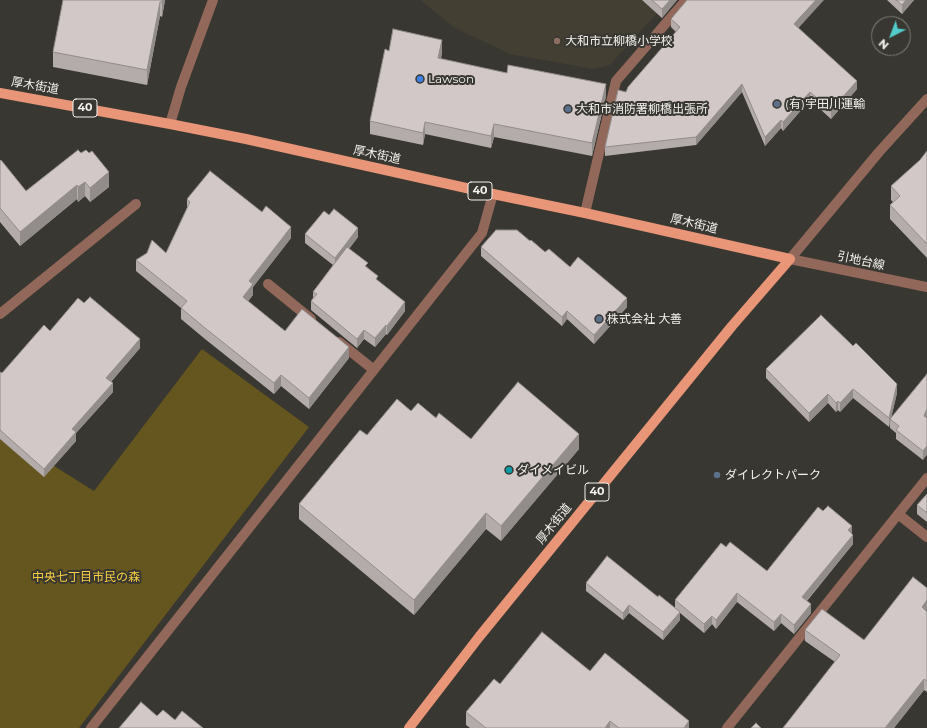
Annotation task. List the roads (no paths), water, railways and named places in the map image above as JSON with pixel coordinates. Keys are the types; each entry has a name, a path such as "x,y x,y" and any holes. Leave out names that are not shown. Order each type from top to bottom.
{"main road":[{"name":"厚木街道","path":"0,93 246,139 790,259 732,326 479,637 409,728"}],"street":[{"path":"170,124 181,87 213,0"},
{"path":"585,213 616,81 686,0"},
{"path":"790,259 879,152 927,99"},
{"path":"90,728 482,233 493,194"},
{"path":"0,314 136,204"},
{"name":"引地台線","path":"790,259 927,287"},
{"path":"268,284 321,327"},
{"path":"333,336 374,370"},
{"path":"728,728 927,478"},
{"path":"898,514 927,537"}],"place":[{"name":"大和市立柳橋小学校","path":"557,41"},
{"name":"Lawson","path":"420,79"},
{"name":"(有)宇田川運輸","path":"777,104"},
{"name":"大和市消防署柳橋出張所","path":"568,109"},
{"name":"株式会社 大善","path":"599,319"},
{"name":"ダイメイビル","path":"509,470"},
{"name":"ダイレクトパーク","path":"717,475"}],"park label":[{"name":"中央七丁目市民の森","path":"86,577"}]}
